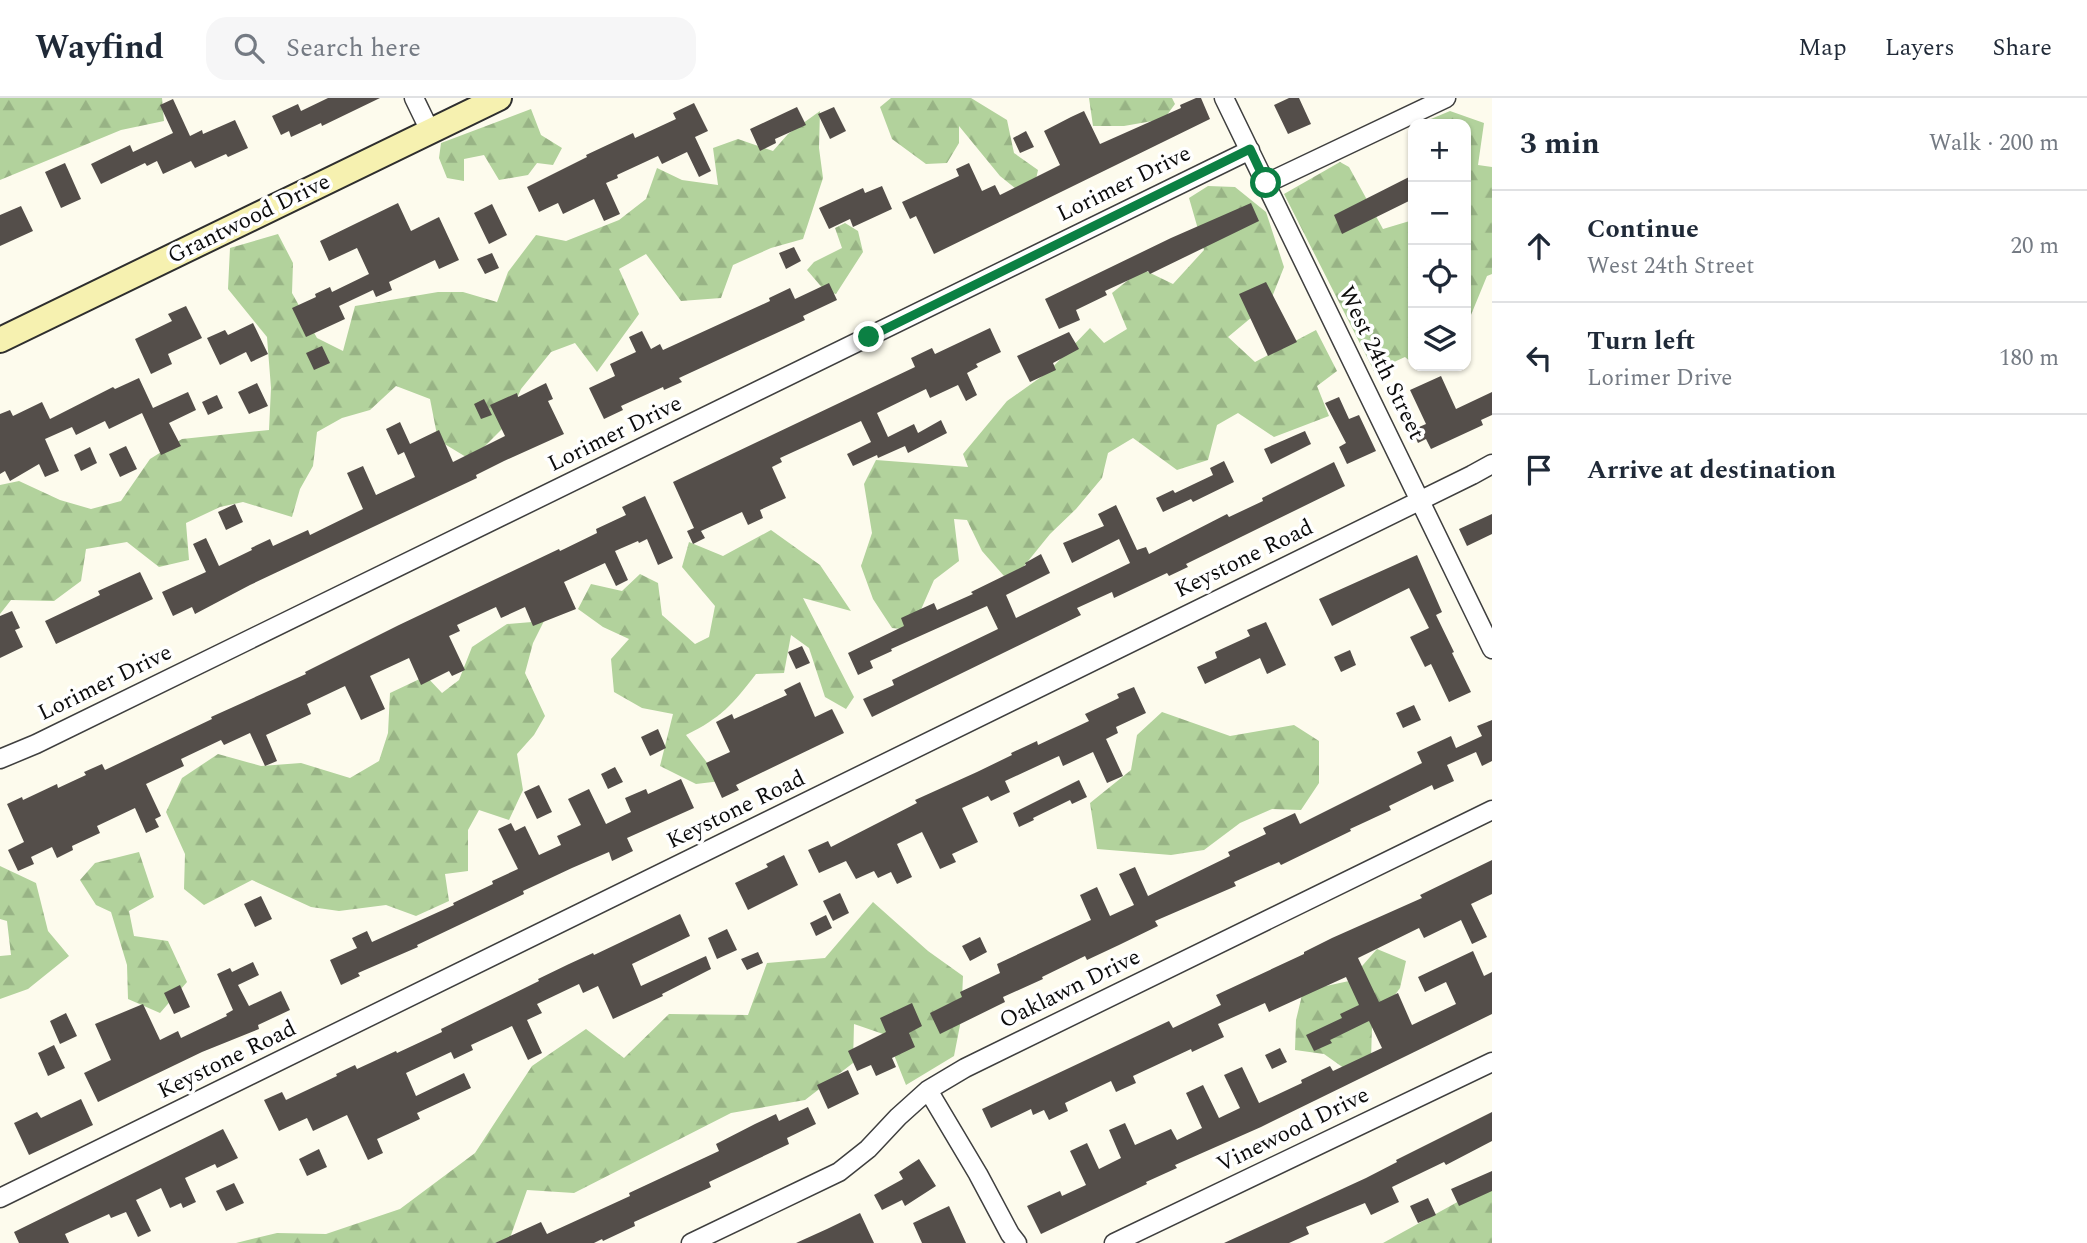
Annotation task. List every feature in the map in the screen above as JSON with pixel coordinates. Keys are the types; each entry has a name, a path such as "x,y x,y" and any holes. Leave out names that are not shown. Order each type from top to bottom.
{"street":[{"path":"414,98 430,131"},
{"name":"Grantwood Drive","path":"0,340 499,98"},
{"name":"West 24th Street","path":"1224,98 1492,649"},
{"path":"1266,183 1446,98"},
{"name":"Lorimer Drive","path":"0,760 1250,149"},
{"name":"Keystone Road","path":"0,1198 1492,464"},
{"name":"Oaklawn Drive","path":"691,1243 713,1238 839,1172 868,1149 928,1090 977,1062 1492,810"},
{"name":"Vinewood Drive","path":"1114,1243 1492,1062"},
{"path":"928,1090 1017,1243"}],"green space":[{"path":"0,98 162,98 164,121 121,130 0,180"},
{"path":"891,98 971,98 1007,120 1014,153 1038,170 1035,184 1020,192 1000,176 959,126 959,143 947,163 926,164 892,139 880,107"},
{"path":"1089,98 1172,98 1175,104 1164,119 1124,126 1093,126"},
{"path":"531,109 541,135 562,148 553,165 537,163 528,175 499,180 484,155 464,159 464,181 447,178 439,158 441,143"},
{"path":"820,111 819,148 823,178 803,239 771,248 733,265 721,298 681,301 646,254 619,269 639,314 597,372 575,343 551,352 521,389 505,426 471,460 438,440 430,399 396,386 370,410 342,418 317,432 313,466 300,489 292,517 243,502 220,507 186,523 189,560 159,567 127,542 86,549 81,581 54,601 11,600 0,614 0,485 19,481 60,500 91,509 121,501 150,459 182,439 269,430 271,388 267,337 228,289 230,248 278,234 293,263 292,293 317,338 343,351 355,306 438,292 463,292 497,302 508,272 536,235 566,241 619,220 646,199 657,168 682,180 718,185 713,148 738,139 773,151 788,134"},
{"path":"1450,111 1484,123 1478,165 1492,167 1492,274 1487,276 1471,315 1471,119 1431,119"},
{"path":"1340,162 1349,167 1383,229 1408,222 1408,360 1405,357 1374,371 1284,194"},
{"path":"1208,186 1235,187 1266,212 1284,267 1270,302 1228,337 1255,362 1316,330 1337,371 1317,386 1329,416 1274,437 1238,413 1217,425 1208,460 1177,470 1133,438 1108,453 1102,478 1020,571 1004,576 982,551 967,520 954,519 959,561 934,580 912,630 892,628 873,599 861,566 872,533 864,484 876,460 968,467 963,454 1007,401 1048,372 1090,328 1104,343 1127,329 1112,293 1142,269 1173,284 1204,250 1189,198"},
{"path":"845,223 858,231 863,252 836,294 825,291 807,270 814,262 842,248 835,228"},
{"path":"771,530 820,565 851,611 803,598 854,697 846,709 825,697 809,648 791,635 784,673 756,674 726,709 686,735 721,781 696,784 660,766 673,714 642,708 614,692 611,659 629,639 603,627 578,609 591,584 622,591 640,574 658,583 662,615 695,644 709,637 715,606 682,567 689,542 723,556"},
{"path":"544,621 533,643 525,673 545,716 534,735 517,754 523,790 509,820 479,810 468,830 468,871 445,874 449,901 416,916 386,905 339,911 311,907 252,880 204,905 184,889 185,854 166,812 182,778 218,754 261,766 301,763 350,778 379,761 388,733 390,693 426,676 442,693 459,680 472,647 507,624"},
{"path":"1162,712 1230,736 1294,725 1319,741 1319,783 1301,810 1272,809 1240,823 1204,850 1171,855 1097,849 1090,803 1131,770 1137,735"},
{"path":"139,852 154,897 129,911 134,936 168,941 187,982 160,1013 128,999 127,965 111,912 96,905 80,880 95,863"},
{"path":"0,866 36,883 48,931 69,956 28,989 0,999 0,956 11,955 7,921 0,919"},
{"path":"873,902 928,951 963,976 961,1020 954,1056 906,1085 886,1035 854,1024 853,1063 805,1100 731,1113 574,1193 527,1190 510,1238 495,1243 236,1243 277,1233 326,1234 400,1209 475,1153 532,1066 586,1029 624,1058 669,1014 748,1015 767,963 825,958"},
{"path":"1377,949 1406,961 1400,988 1372,1026 1371,1060 1348,1071 1324,1054 1295,1050 1296,1020 1303,991 1349,981"},
{"path":"1492,1183 1492,1243 1383,1243"}],"building":[{"path":"328,98 380,98 322,126 321,123 291,137 289,131 281,135 272,116 298,104 301,111"},
{"path":"1201,98 1210,119 934,254 916,216 910,219 902,202 959,176 956,169 969,163 982,191 995,185 1000,195 1060,165 1044,131 1071,117 1084,111 1100,144 1181,108 1180,105"},
{"path":"1289,98 1299,98 1311,124 1288,134 1274,105"},
{"path":"173,99 190,136 202,130 203,134 235,120 248,148 228,157 226,154 195,168 191,161 163,174 157,161 147,166 145,163 101,184 91,164 130,145 133,152 173,133 160,105"},
{"path":"694,103 708,131 695,137 711,171 699,177 687,152 662,164 658,156 606,183 620,214 604,221 594,199 563,214 558,203 539,212 527,187 633,133 635,138 676,119 673,113"},
{"path":"797,107 806,125 775,139 776,143 760,151 750,129"},
{"path":"834,107 846,131 830,139 818,114"},
{"path":"1026,131 1034,147 1020,153 1013,138"},
{"path":"65,163 81,199 61,208 45,172"},
{"path":"1408,178 1408,201 1342,234 1334,215"},
{"path":"882,186 892,209 853,227 850,219 829,229 819,208 863,188 865,193"},
{"path":"398,203 411,231 439,217 459,260 439,269 435,260 389,282 392,290 376,297 373,290 339,306 345,319 306,337 292,308 330,287 332,292 369,274 357,248 329,261 320,241"},
{"path":"1251,203 1259,221 1150,274 1148,271 1105,291 1107,295 1076,310 1080,320 1059,329 1045,299"},
{"path":"492,204 507,235 489,244 474,213"},
{"path":"21,206 33,231 0,246 0,215"},
{"path":"794,247 801,261 786,269 779,253"},
{"path":"492,253 499,268 485,274 477,259"},
{"path":"1266,282 1297,342 1268,356 1239,294"},
{"path":"829,283 837,300 803,316 805,320 679,378 682,382 664,390 663,387 621,406 623,410 604,419 589,388 615,376 610,364 636,352 629,337 642,331 651,349 660,344 663,350 770,301 769,298 790,288 795,299"},
{"path":"186,306 202,338 168,354 172,364 151,374 135,339 172,321 168,314"},
{"path":"253,323 268,354 251,362 246,352 220,365 207,338 225,330 228,335"},
{"path":"990,328 1001,352 976,364 978,367 967,373 977,395 966,401 958,385 930,398 926,389 877,413 888,437 914,424 918,433 941,420 947,433 908,453 905,446 853,466 847,454 871,442 861,421 780,458 782,462 772,467 786,498 760,510 763,518 748,525 742,512 701,531 705,538 693,544 687,531 694,528 673,482 915,367 911,358 932,348 935,354"},
{"path":"1069,332 1079,349 1053,363 1056,370 1030,382 1017,356"},
{"path":"322,346 330,363 314,370 306,353"},
{"path":"1441,376 1456,409 1492,392 1492,415 1481,420 1483,425 1431,449 1426,439 1418,443 1412,430 1426,424 1410,390"},
{"path":"139,378 153,408 188,392 196,410 169,423 181,446 161,455 142,413 109,429 105,421 76,435 72,427 45,439 59,471 45,477 39,464 10,481 5,471 0,474 0,414 10,410 13,416 42,402 50,419 113,387 115,389"},
{"path":"257,383 268,406 249,414 238,392"},
{"path":"546,383 553,399 548,401 564,434 195,614 192,607 173,616 162,592 206,572 193,544 206,538 219,566 270,539 273,546 308,530 310,535 363,509 347,473 363,466 376,495 415,477 404,452 398,455 386,429 400,422 410,444 439,430 453,462 505,436 490,405 517,393 518,397"},
{"path":"217,395 223,408 208,415 202,402"},
{"path":"1339,397 1349,419 1359,415 1376,451 1347,464 1339,447 1346,443 1325,403"},
{"path":"484,399 492,415 481,419 474,404"},
{"path":"1305,431 1311,444 1271,464 1264,449"},
{"path":"126,446 137,469 120,477 109,454"},
{"path":"90,447 97,463 81,471 74,455"},
{"path":"1224,461 1234,482 1193,502 1191,499 1163,512 1156,498 1173,490 1175,493 1213,475 1210,468"},
{"path":"1334,462 1345,486 1186,564 1188,567 1169,576 1167,573 1114,598 1112,592 1077,608 1081,615 872,717 863,699 894,685 892,680 998,629 987,606 891,649 892,651 870,661 873,668 858,675 848,653 904,626 901,618 934,603 937,610 973,594 971,592 1026,565 1025,563 1041,554 1050,573 1006,595 1016,618 1130,563 1119,539 1072,563 1063,543 1104,526 1098,514 1116,505 1137,550 1146,547 1149,554 1227,514 1229,517 1263,501 1262,498"},
{"path":"645,496 673,558 658,565 647,539 639,543 638,541 615,551 628,580 616,586 605,563 564,582 576,609 533,626 525,607 501,618 496,607 457,625 460,631 449,636 465,670 452,676 449,671 421,685 409,658 370,676 385,709 361,720 345,686 307,704 311,714 266,735 277,761 265,766 250,733 224,745 221,740 181,759 184,766 146,784 161,816 155,819 159,827 146,833 135,808 97,826 100,833 72,846 73,850 57,858 52,847 31,857 34,864 18,871 8,850 24,842 7,804 22,797 23,800 57,784 58,788 102,764 105,770 212,719 211,717 306,674 305,672 399,625 597,533 596,529 626,515 622,507"},
{"path":"235,504 243,522 226,530 218,512"},
{"path":"1492,514 1492,534 1467,546 1459,529"},
{"path":"1417,555 1442,612 1436,615 1471,692 1449,702 1431,664 1425,667 1410,637 1429,628 1409,588 1332,626 1319,599"},
{"path":"140,572 153,599 56,644 45,621 100,595 98,591"},
{"path":"12,611 20,628 15,630 23,647 0,658 0,616"},
{"path":"1266,622 1286,665 1267,674 1260,658 1205,684 1197,667 1217,658 1215,652 1250,636 1247,630"},
{"path":"802,646 810,663 796,669 788,652"},
{"path":"1350,650 1356,665 1341,672 1334,657"},
{"path":"800,682 815,717 832,709 844,733 736,785 739,790 722,798 706,763 730,752 716,722 732,714 734,719 787,695 784,690"},
{"path":"1134,687 1146,713 1116,727 1118,733 1106,739 1123,776 1107,783 1093,752 1063,766 1059,756 1005,781 1010,792 991,801 988,796 962,808 978,842 952,854 956,862 940,869 922,832 897,844 912,877 897,884 891,872 878,878 874,871 856,879 846,861 819,873 808,850 828,841 831,847 917,803 915,800 1012,755 1011,753 1037,741 1038,745 1089,721 1085,714 1119,698 1117,694"},
{"path":"1414,705 1421,720 1403,728 1396,713"},
{"path":"1492,720 1492,761 1482,766 1476,752 1447,765 1454,781 1434,790 1432,785 1389,806 1391,810 1350,829 1351,831 1281,865 1279,862 1234,882 1236,886 1155,921 1158,926 1119,945 1087,960 1085,956 1042,977 1043,979 1003,997 1005,1002 940,1034 930,1013 962,997 960,992 1000,973 997,964 1091,920 1080,895 1097,887 1110,916 1134,905 1119,874 1135,867 1148,896 1230,856 1228,852 1266,834 1263,828 1295,813 1300,824 1422,763 1417,752 1451,736 1456,748 1482,736 1477,726"},
{"path":"658,729 666,748 650,756 641,737"},
{"path":"615,767 623,782 608,789 601,774"},
{"path":"681,779 694,808 627,838 633,851 612,861 609,852 572,868 417,945 418,947 358,973 360,976 341,985 330,960 357,948 352,938 367,931 372,942 454,905 453,903 493,884 492,881 518,869 498,829 511,823 515,831 525,826 539,855 561,845 557,836 581,825 568,799 589,789 606,824 631,812 625,798 646,789 648,794"},
{"path":"1079,780 1087,797 1072,804 1070,800 1019,827 1013,813"},
{"path":"539,785 552,812 537,819 524,792"},
{"path":"784,855 798,885 748,910 735,883 768,867 766,864"},
{"path":"1492,860 1492,894 1471,904 1487,937 1472,944 1461,920 1424,938 1419,928 1358,958 1379,1002 1398,993 1412,1025 1456,1004 1446,982 1425,992 1418,977 1473,951 1484,976 1492,972 1492,1014 1261,1127 1175,1165 1177,1168 1146,1182 1147,1184 1041,1234 1027,1206 1060,1191 1062,1196 1086,1185 1070,1151 1087,1143 1099,1169 1121,1158 1109,1130 1125,1123 1135,1145 1171,1129 1177,1140 1202,1128 1186,1093 1203,1085 1219,1118 1240,1108 1224,1075 1242,1067 1259,1103 1302,1083 1301,1080 1330,1066 1333,1071 1382,1048 1369,1021 1314,1051 1306,1035 1342,1018 1340,1014 1359,1005 1346,977 1269,1012 1265,1003 1218,1024 1224,1037 1133,1076 1136,1083 1116,1092 1111,1081 1065,1103 1068,1111 1049,1120 1044,1110 1033,1115 1031,1109 991,1128 982,1109 1169,1021 1173,1028 1221,1005 1216,995 1332,938 1422,898 1420,895"},
{"path":"840,893 849,913 833,921 823,901"},
{"path":"261,896 272,919 255,927 244,904"},
{"path":"680,914 690,936 632,964 641,986 706,956 711,969 662,994 663,996 613,1019 598,986 583,993 579,984 537,1004 542,1013 527,1020 542,1053 528,1060 512,1026 471,1045 473,1050 454,1059 451,1052 406,1073 416,1096 464,1073 471,1088 417,1113 420,1119 377,1139 383,1153 368,1160 347,1115 313,1131 307,1118 279,1131 264,1100 282,1092 286,1100 355,1065 357,1069 396,1051 397,1053 442,1032 441,1029 539,981 538,979"},
{"path":"826,915 832,928 816,936 810,923"},
{"path":"727,929 737,950 717,959 708,938"},
{"path":"980,937 987,952 970,961 962,946"},
{"path":"758,952 763,963 747,970 741,959"},
{"path":"253,962 259,975 238,985 249,1006 281,991 290,1010 258,1025 259,1029 202,1052 98,1102 84,1073 111,1060 95,1024 143,1004 160,1040 178,1031 181,1038 227,1016 226,1014 233,1010 217,974 230,968 232,972"},
{"path":"180,985 190,1007 174,1014 164,993"},
{"path":"912,1003 922,1026 909,1033 915,1047 892,1058 896,1067 876,1076 871,1065 857,1071 848,1051 886,1032 880,1018"},
{"path":"66,1013 77,1036 60,1044 50,1021"},
{"path":"54,1045 65,1068 48,1076 38,1053"},
{"path":"1280,1048 1287,1062 1272,1069 1265,1055"},
{"path":"848,1070 859,1094 828,1109 817,1085"},
{"path":"81,1099 93,1125 29,1155 14,1123 37,1112 41,1118"},
{"path":"808,1107 816,1124 787,1138 789,1144 709,1182 711,1187 634,1222 635,1226 603,1241 495,1243 541,1222 547,1234 719,1151 716,1144 755,1124 776,1114 779,1121"},
{"path":"1492,1112 1492,1141 1446,1165 1444,1162 1392,1187 1399,1202 1371,1215 1365,1203 1306,1227 1309,1234 1289,1243 1224,1243 1366,1178"},
{"path":"223,1129 238,1158 217,1168 215,1164 185,1178 196,1202 183,1208 181,1203 170,1208 161,1188 136,1200 151,1231 138,1237 126,1212 111,1218 109,1214 65,1234 69,1243 19,1243 14,1232"},
{"path":"319,1149 327,1167 307,1176 299,1159"},
{"path":"919,1159 936,1186 905,1206 902,1200 882,1210 874,1195 903,1179 899,1172"},
{"path":"1492,1171 1492,1191 1459,1206 1451,1189"},
{"path":"234,1183 244,1203 226,1211 216,1191"},
{"path":"1428,1198 1436,1215 1418,1223 1410,1206"},
{"path":"949,1206 966,1243 922,1243 913,1223"},
{"path":"860,1213 874,1243 796,1243 827,1229"}],"route":[{"path":"869,337 1250,149 1266,183"}]}
